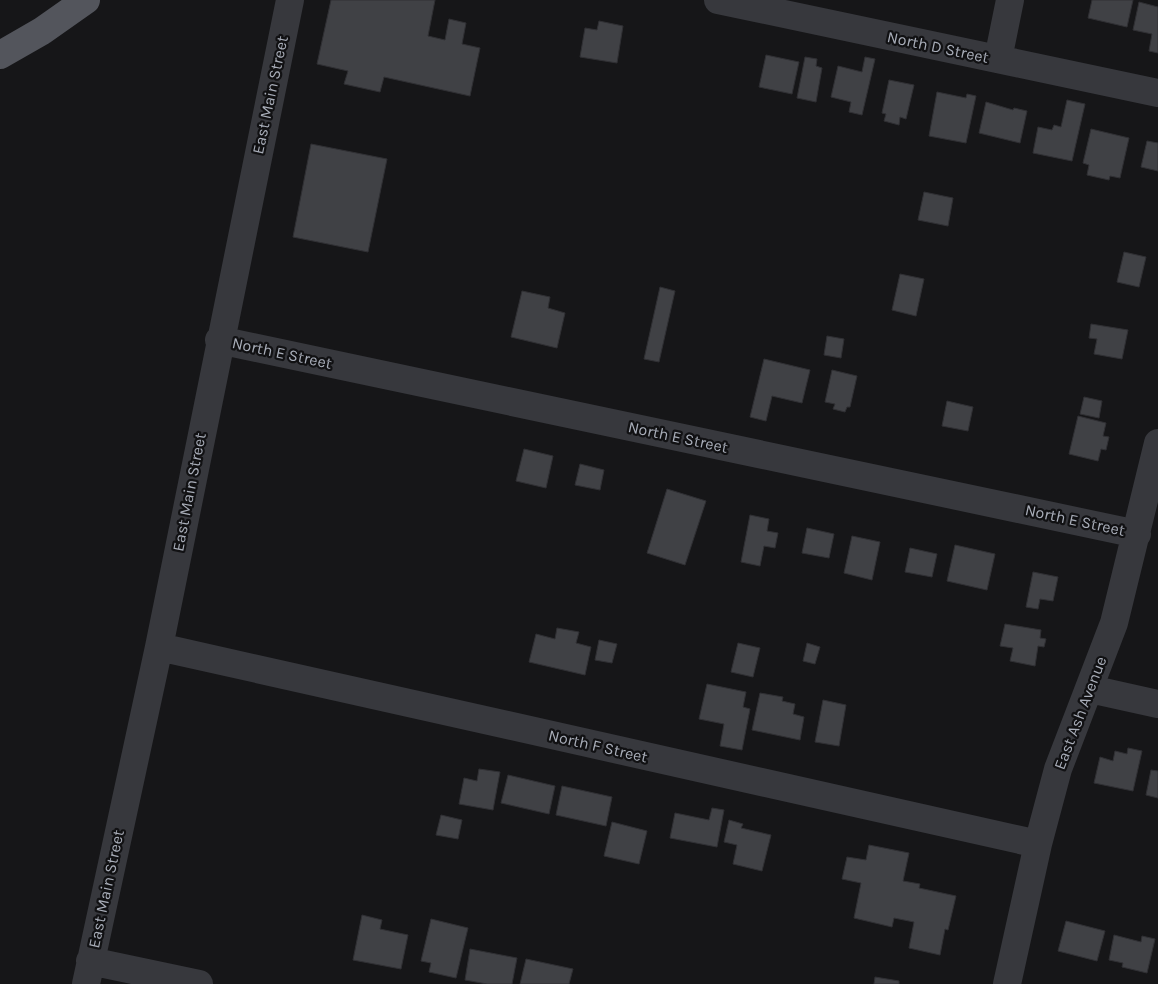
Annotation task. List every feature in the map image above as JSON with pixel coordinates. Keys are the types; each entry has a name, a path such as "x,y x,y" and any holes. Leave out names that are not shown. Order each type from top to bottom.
{"main road":[{"path":"0,55 42,31 86,0"}],"street":[{"name":"East Main Street","path":"88,972 159,648 290,0"},
{"name":"North D Street","path":"718,0 1158,93"},
{"path":"998,59 1010,0"},
{"name":"North E Street","path":"220,340 1137,534"},
{"name":"East Ash Avenue","path":"1007,984 1038,844 1058,769 1114,623 1158,443"},
{"name":"North F Street","path":"159,648 1038,844"},
{"path":"1090,689 1158,704"},
{"path":"88,972 199,984"}],"building":[{"path":"331,0 435,0 428,36 445,40 449,19 466,23 462,44 480,48 470,96 384,77 380,92 344,84 348,71 317,64"},
{"path":"1092,0 1133,0 1127,27 1088,18"},
{"path":"1139,2 1158,7 1158,53 1149,51 1152,34 1133,30"},
{"path":"599,21 623,26 617,63 580,57 585,28 597,30"},
{"path":"766,55 799,62 792,94 759,87"},
{"path":"805,57 817,59 816,66 822,68 816,102 797,98"},
{"path":"865,57 875,59 862,115 849,112 851,102 831,97 838,66 862,72"},
{"path":"889,80 914,85 906,119 900,117 899,125 884,121 886,114 882,113"},
{"path":"937,92 966,98 967,94 976,96 966,143 929,136"},
{"path":"1067,100 1085,104 1072,161 1033,153 1038,127 1052,130 1054,125 1061,127"},
{"path":"986,102 1013,110 1014,108 1027,111 1020,143 979,133"},
{"path":"1091,129 1129,138 1120,178 1110,176 1109,180 1087,175 1089,165 1083,163"},
{"path":"1147,141 1158,143 1158,171 1141,167"},
{"path":"311,144 387,159 368,252 293,237"},
{"path":"924,192 953,198 948,226 918,220"},
{"path":"1124,252 1146,257 1139,287 1117,282"},
{"path":"900,274 924,279 916,316 892,310"},
{"path":"660,287 675,291 659,362 644,359"},
{"path":"522,291 550,297 548,308 565,313 557,348 511,337"},
{"path":"1091,324 1128,330 1122,359 1094,354 1097,339 1089,338"},
{"path":"827,336 844,339 841,358 824,355"},
{"path":"764,359 810,370 802,403 772,396 766,421 750,417"},
{"path":"832,370 857,376 850,407 847,407 845,412 833,409 835,404 825,402"},
{"path":"1084,397 1102,401 1099,418 1080,414"},
{"path":"947,401 973,407 968,431 942,426"},
{"path":"1078,416 1106,423 1103,436 1109,437 1106,450 1101,449 1098,461 1069,454"},
{"path":"524,449 553,456 546,488 516,481"},
{"path":"580,464 604,470 600,490 575,485"},
{"path":"667,489 706,501 685,565 647,553"},
{"path":"750,515 769,519 767,531 778,533 775,548 764,546 760,566 741,562"},
{"path":"807,528 834,534 829,558 802,553"},
{"path":"852,536 880,542 872,580 844,573"},
{"path":"955,545 995,554 987,590 947,581"},
{"path":"910,548 937,554 932,577 905,572"},
{"path":"1033,572 1058,577 1053,601 1040,599 1038,609 1026,607"},
{"path":"1005,624 1041,630 1040,638 1046,639 1044,647 1038,646 1035,666 1010,661 1013,648 1000,646"},
{"path":"557,628 579,632 576,643 591,647 585,675 529,662 536,634 555,639"},
{"path":"599,640 617,644 612,663 595,660"},
{"path":"738,643 760,648 753,677 731,672"},
{"path":"807,643 820,647 815,664 803,661"},
{"path":"707,684 746,692 743,707 750,709 742,750 720,746 724,724 699,719"},
{"path":"760,693 783,697 782,701 795,704 793,714 804,717 800,740 752,730"},
{"path":"823,700 846,705 839,746 815,742"},
{"path":"1128,748 1142,751 1133,791 1094,783 1100,757 1113,761 1115,751 1127,754"},
{"path":"479,769 500,772 493,810 459,804 464,778 477,781"},
{"path":"1151,770 1158,771 1158,798 1146,795"},
{"path":"508,775 555,786 549,814 501,803"},
{"path":"562,786 612,797 606,826 556,815"},
{"path":"712,808 724,810 717,847 670,838 675,813 709,820"},
{"path":"441,815 462,820 458,839 436,835"},
{"path":"729,820 743,824 741,828 771,835 762,871 733,864 737,845 724,842"},
{"path":"612,822 647,831 639,864 604,856"},
{"path":"869,845 909,853 903,881 920,884 919,888 956,896 948,930 945,929 940,955 909,948 914,922 894,918 892,927 854,918 861,883 842,879 847,857 866,860"},
{"path":"362,915 382,920 380,929 408,935 401,969 353,960"},
{"path":"431,919 468,928 456,978 429,972 431,963 421,961"},
{"path":"1066,921 1105,931 1097,961 1058,951"},
{"path":"1114,935 1141,942 1142,936 1155,939 1147,973 1122,967 1123,963 1109,960"},
{"path":"470,949 517,958 512,984 487,984 465,980"},
{"path":"526,959 573,969 569,984 520,984"},
{"path":"875,977 899,981 899,984 874,984"}]}
